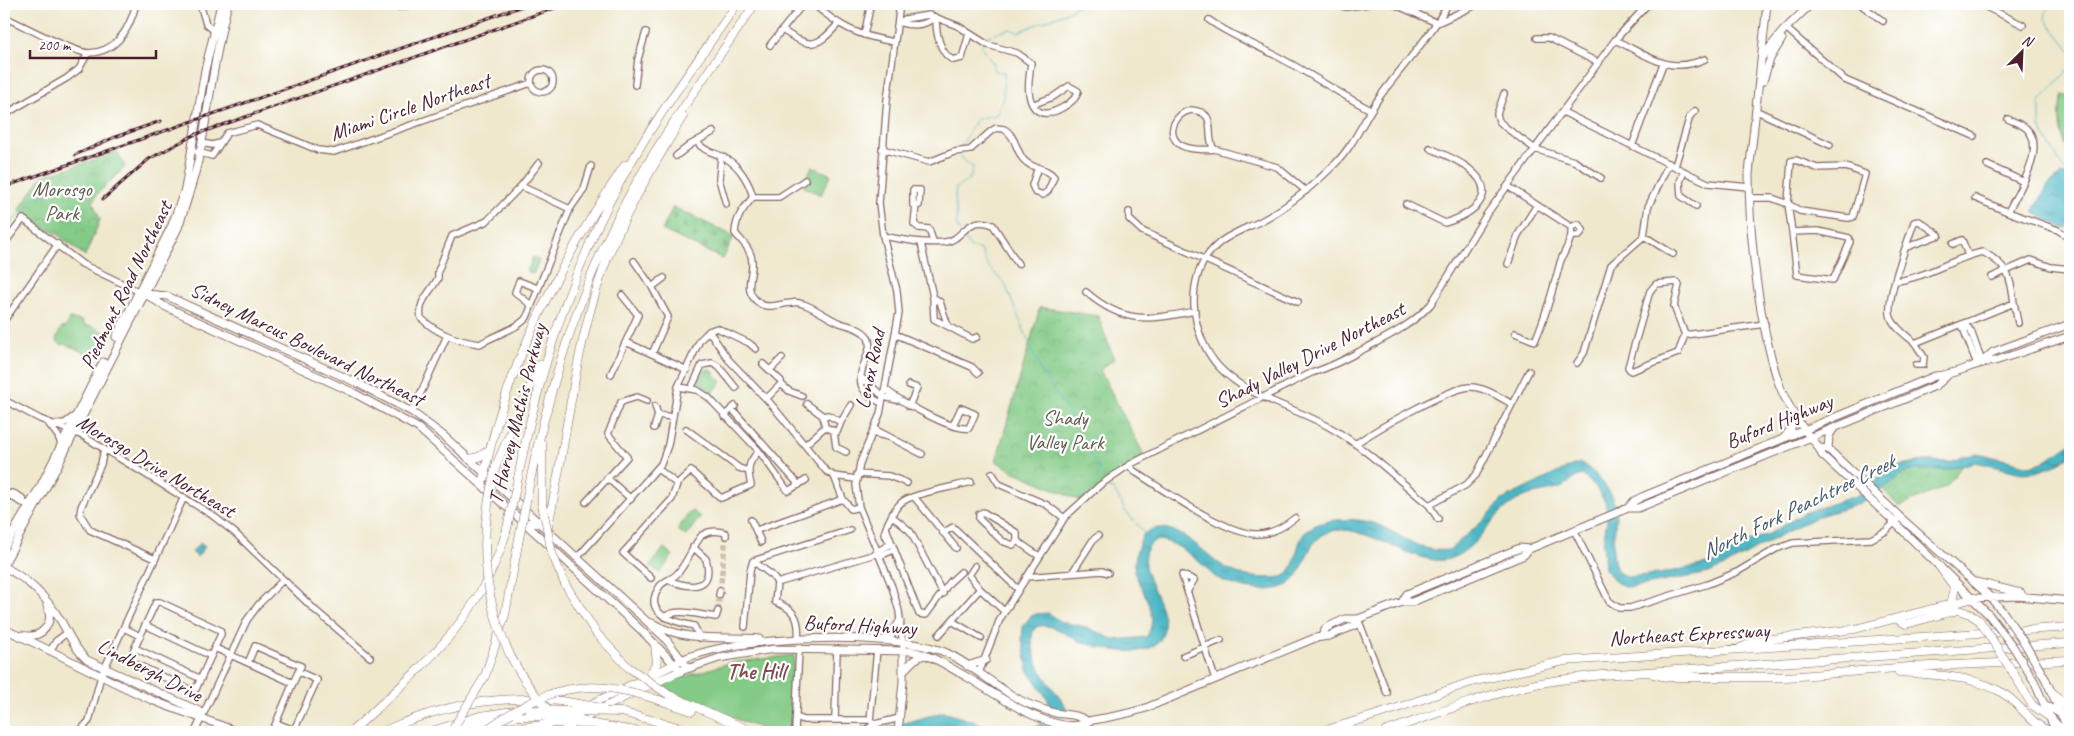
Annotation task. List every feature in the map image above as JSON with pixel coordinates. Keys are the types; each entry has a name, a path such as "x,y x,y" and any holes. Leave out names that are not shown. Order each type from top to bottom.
{"highway":[{"name":"T Harvey Mathis Parkway","path":"351,732 430,660 461,624 486,584 506,533 534,400 553,336 589,243 643,142 736,4"},
{"name":"T Harvey Mathis Parkway","path":"450,732 485,676 505,616 529,486 546,412 573,322 602,250 658,147 755,4"},
{"path":"547,530 585,333 603,269 639,192 719,57"},
{"path":"482,485 489,450 515,369 562,267 593,213 628,160 643,142"},
{"path":"553,336 497,463 486,508 484,531 486,579 491,604 505,644 520,672 543,704 573,732"},
{"path":"546,412 541,455 542,504 552,553 565,584 596,633 628,667 669,695 753,732"},
{"path":"468,459 479,457 489,450"},
{"path":"524,523 539,523 552,509"},
{"path":"1939,566 1955,588 1951,604"},
{"path":"1736,649 1755,641 1840,631 1897,619 1974,598"},
{"path":"1897,619 1906,624 1958,610 1970,614 1980,621 2032,705 2051,718"},
{"name":"Northeast Expressway","path":"1320,732 1389,711 1471,682 1528,667 1599,657 2070,627"},
{"name":"Northeast Expressway","path":"1384,732 1523,686 1593,676 2070,643"},
{"path":"649,676 657,663 655,644"},
{"path":"1647,672 1667,677 1747,678 2070,660"},
{"path":"536,732 678,662"},
{"path":"557,732 640,689 684,670"},
{"path":"1868,671 1912,673 1978,682 2008,696 2036,724 2052,732"},
{"path":"483,732 532,700 566,689 607,687 660,700 725,721"},
{"path":"2052,692 2070,710"},
{"path":"382,732 415,718 462,705 505,699 561,701 621,712 697,732"},
{"path":"429,732 480,716 528,710 621,712"},
{"path":"450,732 477,724 518,716 575,717 593,724"},
{"path":"494,732 557,723 593,724 642,732"}],"main road":[{"name":"Piedmont Road Northeast","path":"4,548 61,444 71,432 76,414 141,292 178,228 191,191 213,30 221,4"},
{"name":"Piedmont Road Northeast","path":"196,152 202,142 212,71 228,4"},
{"path":"1767,4 1749,198 1765,324 1780,385 1792,413 1820,448 1822,455 1854,479 1882,505 1939,566 1989,614 2014,648 2034,681 2046,705 2056,732"},
{"path":"1762,59 1811,4"},
{"path":"1758,96 1770,59 1787,29"},
{"name":"Piedmont Road Northeast","path":"4,564 141,292"},
{"name":"Sidney Marcus Boulevard Northeast","path":"141,292 166,296 304,357 412,412 438,430 641,616 673,647 678,662"},
{"name":"Sidney Marcus Boulevard Northeast","path":"141,292 164,306 352,392 408,422 432,439 655,644 678,662 684,670"},
{"name":"Buford Highway","path":"684,670 719,658 774,649 903,651 925,654 946,664 1023,711 1050,721 1074,725 1087,721 1127,715 1322,636 1326,628 1351,618 1358,619 1402,602 1407,594 1416,590 1520,548 1529,549 1628,508 1638,508 1811,438 1937,385 1948,376 1979,363 1993,352 2070,324"},
{"name":"Buford Highway","path":"1979,363 1995,361 2070,336"},
{"name":"Buford Highway","path":"1628,508 1634,501 1784,438 1935,376 1948,376"},
{"path":"1784,438 1791,429 1792,413"},
{"path":"1828,449 1829,436 1834,428"},
{"path":"1820,448 1828,449 1854,479"},
{"path":"1897,520 1990,597 2025,644 2067,719 2069,732"},
{"name":"Lindbergh Drive","path":"4,567 25,580 42,595 76,648 103,672"},
{"path":"1970,579 1986,586 2039,598 2069,602"},
{"path":"14,633 34,636 45,629 50,613 42,595"},
{"path":"1974,598 2039,598"},
{"path":"641,616 670,632 700,638 777,640"},
{"path":"884,642 892,634 900,621"},
{"path":"4,629 51,652 103,672 186,713 202,717 237,732"},
{"name":"Buford Highway","path":"678,662 723,648 777,640 903,642 944,652 1026,703 1054,713 1075,715 1087,721"},
{"name":"Lenox Road","path":"898,732 904,670 903,651"},
{"path":"904,670 914,659 925,654"},
{"path":"967,666 986,660"},
{"path":"946,664 970,675 979,673 979,680 985,688"},
{"path":"2046,705 2067,719"},
{"path":"2051,718 2064,732"}],"street":[{"path":"4,8 6,4"},
{"path":"4,17 88,53 111,46 122,37 130,24 136,4"},
{"path":"200,4 206,24 213,30"},
{"path":"392,4 400,7 415,4"},
{"path":"770,45 803,4"},
{"path":"813,4 838,24 854,33 894,42"},
{"name":"Lenox Road","path":"900,4 882,149 879,203 883,236 899,302 886,389 874,431 857,476 859,507 892,587 900,621 903,651"},
{"path":"1333,4 1346,7 1368,4"},
{"path":"1394,4 1437,23 1478,4"},
{"path":"1438,519 1428,505 1355,444 1319,421 1265,397 1236,381 1210,356 1200,338 1195,311 1194,289 1206,260 1221,242 1262,220 1306,191 1341,157 1371,110 1437,23 1448,4"},
{"name":"Shady Valley Drive Northeast","path":"979,673 986,660 996,627 1039,556 1064,518 1100,485 1129,466 1311,373 1326,369 1396,334 1418,318 1431,304 1486,215 1509,187 1615,40 1648,4"},
{"path":"1860,4 1883,21"},
{"path":"1980,4 2023,25"},
{"path":"864,35 870,8"},
{"path":"899,22 905,19 915,22 929,15 988,45 1017,53 1031,63 1029,93 1034,104 1040,112 1046,113 1063,108 1074,101 1078,90 1069,86 1053,97 1034,104"},
{"path":"935,17 940,42 948,58 953,60 962,58 969,34"},
{"path":"1209,20 1220,28 1283,59 1322,84 1371,110"},
{"path":"782,30 797,39 816,43 822,41 838,24"},
{"path":"1787,29 1845,80 1974,136"},
{"path":"635,85 638,59 646,32"},
{"path":"1537,38 1549,38 1599,62"},
{"path":"1615,40 1663,64 1673,67 1685,66 1705,59"},
{"path":"4,115 67,78 79,69 88,53"},
{"path":"1632,146 1663,64"},
{"name":"Miami Circle Northeast","path":"196,152 214,149 227,133 257,125 318,150 334,152 531,83"},
{"path":"1504,94 1498,109 1499,120 1535,149 1574,161 1601,178"},
{"path":"1214,149 1210,141 1210,124 1205,115 1191,110 1178,117 1173,131 1180,144 1190,148 1214,149 1277,167 1306,191"},
{"path":"1675,166 1690,116 1695,111"},
{"path":"1563,112 1675,166 1683,174 1708,183 1749,187"},
{"path":"1757,112 1830,146"},
{"path":"2008,119 2026,128 2034,143 2033,159 2008,212"},
{"path":"882,149 929,162 964,151 977,145 990,132 1004,129 1012,137 1023,159 1050,172 1054,177 1048,191 1043,195 1035,192 1032,185 1038,167"},
{"path":"676,156 713,132"},
{"path":"202,142 212,145 220,143"},
{"path":"698,142 705,150 721,156 733,164 746,180 753,197"},
{"path":"1406,204 1445,223 1476,209 1483,192 1477,176 1468,167 1430,148"},
{"path":"721,156 718,179 726,204"},
{"path":"1749,198 1772,198 1788,204 1800,211 1848,218 1854,217 1865,174 1846,167 1817,168 1796,160 1792,161 1788,204 1796,275 1834,280 1850,242 1849,238 1830,232 1792,232"},
{"path":"539,162 521,186 487,221 452,236 438,271 438,278 429,288 420,313 421,318 429,326 448,336 480,344 504,330 521,324 531,305 570,209 584,189 591,166"},
{"path":"1577,363 1584,353 1611,266 1644,236 1648,207 1669,163"},
{"path":"1987,165 2022,182"},
{"path":"1683,174 1681,196 1696,206"},
{"path":"805,180 779,197 753,197 740,212 736,221 735,233 749,249 752,262 748,286 752,297 760,305 767,306 794,302 804,304 839,322 860,330 868,337 869,346 862,368 861,383 864,391 870,398 900,400"},
{"path":"521,186 570,209"},
{"path":"1509,187 1571,227"},
{"path":"1975,198 2058,230 2070,238"},
{"path":"916,205 914,224 919,228 928,229 933,241"},
{"path":"1508,264 1518,235 1537,205"},
{"path":"1476,209 1486,215"},
{"path":"1129,212 1129,219 1142,231 1298,302"},
{"name":"Sidney Marcus Boulevard Northeast","path":"4,244 22,219 58,244 82,264 141,292"},
{"path":"883,236 921,243 945,242 955,237 965,228 980,222 993,225 1018,264"},
{"path":"1907,247 1939,235 1919,222 1914,222 1888,308 1891,320 1915,343 1924,357 1923,365 1916,365"},
{"path":"1571,227 1578,224 1582,230 1579,236 1572,236"},
{"path":"1515,333 1536,341 1549,307 1561,262 1572,236 1571,227"},
{"path":"1644,236 1673,254"},
{"path":"1953,244 1962,240 1968,255"},
{"path":"921,243 933,296 934,319 972,339 977,336"},
{"path":"4,321 58,244"},
{"path":"1896,281 1906,280 1968,255 1983,252 1994,258 2008,272 2018,322"},
{"path":"1992,277 2008,272 2031,260 2051,267 2070,269"},
{"path":"634,261 652,287 668,316 652,354"},
{"path":"652,287 664,278"},
{"path":"531,305 516,292 519,281 537,288"},
{"path":"1671,282 1679,285 1674,306 1685,335 1678,353 1631,371 1628,367 1650,291 1656,284 1671,282"},
{"path":"1086,292 1101,305 1113,311 1138,318 1155,318 1195,311"},
{"path":"611,374 638,315 622,295"},
{"path":"933,296 940,302 948,326"},
{"path":"1915,343 2014,303"},
{"path":"1964,322 1979,363"},
{"path":"1685,335 1765,324"},
{"path":"577,558 658,469 668,445 678,387 700,340 709,331 717,328 749,343 756,349"},
{"path":"709,331 728,359 766,399 826,471 834,476 889,476 907,483"},
{"path":"895,334 972,367 978,373"},
{"path":"412,412 448,336"},
{"path":"626,342 687,370"},
{"path":"770,370 782,358"},
{"path":"690,390 702,365 712,363 719,367 736,388"},
{"path":"763,364 789,391 802,396"},
{"path":"1428,505 1466,485 1476,475 1529,370"},
{"path":"862,378 883,400"},
{"path":"766,399 781,384"},
{"path":"909,385 916,388 917,392 909,406"},
{"path":"864,391 870,386"},
{"path":"678,387 697,390 703,395 759,451 788,491 806,480"},
{"path":"1355,444 1411,412 1455,391 1470,387 1512,404"},
{"path":"886,389 909,406 953,425"},
{"path":"586,502 627,457 608,434 621,402 637,397 647,401"},
{"name":"Morosgo Drive Northeast","path":"4,400 104,449 225,524 370,657"},
{"path":"807,404 823,416 828,415 841,422"},
{"path":"825,427 838,432 841,428 841,422 851,405"},
{"path":"654,428 658,415 655,406"},
{"path":"724,416 733,407 798,485"},
{"path":"48,422 65,423 76,414"},
{"path":"658,415 672,417"},
{"path":"823,416 825,427"},
{"path":"48,422 61,444"},
{"path":"805,445 825,427"},
{"path":"686,429 739,468 748,471"},
{"path":"874,431 886,434 889,438 922,454"},
{"path":"834,432 836,447 846,452"},
{"path":"104,449 101,464 80,507 80,514 90,530 155,559"},
{"path":"651,578 623,553 672,499 677,484 690,471 722,498 751,484 748,471 750,460 759,451"},
{"path":"1129,466 1181,501 1244,533 1268,533 1286,526 1295,518"},
{"path":"658,469 677,484"},
{"path":"992,472 999,484 1046,506 1064,518"},
{"path":"834,476 843,499 851,509 859,507"},
{"path":"607,478 631,499"},
{"path":"961,572 950,582 926,615 919,614 907,579 892,546 884,534 892,516 906,500 971,482"},
{"path":"6,492 13,493 27,503"},
{"path":"79,732 89,721 103,672 184,497"},
{"path":"915,498 956,548"},
{"path":"757,530 843,499"},
{"path":"983,512 1017,533 1017,541 1013,545 1002,541 979,519 979,514 983,512"},
{"path":"892,516 910,531 943,594"},
{"path":"751,520 761,542"},
{"path":"1574,530 1610,601 1620,608 1640,606 1708,584 1737,572 1776,549 1793,543 1809,540 1864,541 1878,536 1897,520"},
{"path":"943,533 953,527 1018,589"},
{"path":"752,561 850,530"},
{"path":"700,638 694,626 672,622 665,617 655,604 656,593 668,580 676,576 706,532 726,533 726,536"},
{"path":"1072,573 1093,540 1098,536"},
{"path":"1017,541 1039,556"},
{"path":"777,583 879,553 892,546"},
{"path":"668,580 690,587 703,581 708,564 706,559 694,547"},
{"path":"752,561 773,576 777,583 775,602 793,611 799,621 798,639"},
{"path":"744,628 752,561"},
{"path":"975,566 969,575 980,590 1004,612"},
{"path":"1026,577 1102,571 1108,573"},
{"path":"195,732 253,612 284,580"},
{"path":"940,634 980,590"},
{"path":"1188,590 1196,625 1215,679"},
{"path":"156,602 160,602 220,630 221,634 196,689 192,690 132,662 130,658 145,625 156,602"},
{"path":"665,617 678,612 716,618 718,611"},
{"path":"1358,619 1387,693"},
{"path":"952,621 981,638"},
{"path":"145,625 212,656"},
{"path":"124,628 140,636"},
{"path":"51,652 68,634"},
{"path":"1183,656 1221,640"},
{"path":"248,663 255,646 301,666 272,732"},
{"path":"135,648 201,678"},
{"path":"215,648 293,684"},
{"path":"795,732 799,649"},
{"path":"835,720 837,649"},
{"path":"862,732 873,722 877,650"},
{"path":"276,723 294,730 316,680 299,672"},
{"path":"796,717 804,720 873,722 900,718"}],"green space":[{"path":"2063,95 2070,97 2070,153 2063,139 2060,125"},
{"name":"Morosgo Park","path":"117,151 125,167 97,194 93,202 100,220 85,256 56,233 42,227 19,210 42,176 98,159"},
{"path":"812,166 831,175 821,195 803,186"},
{"path":"673,207 734,236 723,259 662,230"},
{"path":"533,257 539,260 533,274 527,271"},
{"name":"Shady Valley Park","path":"1040,307 1098,316 1114,359 1100,370 1144,455 1083,502 1015,472 996,461"},
{"path":"70,319 83,321 84,325 111,335 98,359 65,344 61,345 56,340 61,328 66,327"},
{"path":"707,369 711,370 722,382 712,393 699,382 699,378"},
{"path":"2070,444 2070,452 2029,469 1966,460 1947,486 1899,507 1875,481 1892,469 1906,464 1925,461 1950,462 1975,454 2030,466 2043,462"},
{"path":"691,510 700,517 686,536 677,530"},
{"path":"664,548 673,555 660,573 650,566"},
{"path":"794,655 791,732 770,732 694,703 668,690 664,683 729,663"}],"water":[{"path":"2061,175 2070,177 2070,219 2067,228 2063,228 2033,212 2048,185"},
{"path":"2070,444 2070,456 2054,466 2036,472 2022,473 1975,462 1944,470 1915,470 1903,474 1876,494 1854,506 1822,515 1801,524 1709,573 1634,587 1624,587 1616,582 1605,569 1603,543 1608,514 1605,502 1595,486 1582,475 1560,488 1527,496 1514,502 1500,514 1474,543 1449,559 1436,560 1421,557 1357,532 1342,530 1329,532 1312,545 1300,572 1294,580 1287,586 1276,589 1244,588 1228,583 1214,576 1193,556 1173,544 1160,540 1154,541 1146,551 1145,563 1163,615 1164,628 1160,640 1144,650 1120,651 1085,643 1050,627 1039,626 1034,630 1032,636 1036,659 1041,671 1067,709 1066,717 1063,724 1053,730 1025,732 1042,724 1049,707 1048,700 1028,670 1022,639 1023,627 1030,617 1036,614 1048,613 1061,622 1086,627 1115,640 1146,637 1152,622 1151,613 1149,604 1134,572 1136,553 1143,535 1153,529 1164,528 1174,531 1195,544 1223,566 1237,573 1259,578 1283,577 1292,566 1301,539 1310,528 1318,524 1336,520 1364,521 1381,526 1422,547 1449,550 1484,520 1502,500 1571,466 1581,463 1600,479 1610,493 1616,517 1613,544 1615,565 1618,572 1627,577 1659,574 1711,563 1746,542 1769,534 1804,513 1858,495 1892,469 1906,464 1925,461 1950,462 1964,456 1982,454 2030,466 2043,462"},
{"path":"200,543 205,547 197,557 192,552"},
{"path":"943,712 1008,732 971,732 941,725 920,732 872,732"}],"pier":[{"path":"1046,706 1069,711 1069,716 1062,728 1040,723 1046,712"}],"waterway":[{"path":"985,40 988,36 1010,29 1018,32 1065,13 1081,4"},
{"path":"2048,4 2045,18 2070,50"},
{"path":"960,149 976,119 996,115 1003,98 1004,72 994,71 993,63 981,47 983,43"},
{"path":"2067,175 2040,127 2040,101 2070,68"},
{"path":"960,153 964,161 973,167 970,179 956,188 957,226 960,232"},
{"path":"4,231 33,199 59,189"},
{"path":"963,235 970,247 981,250 988,266 1005,284 1041,372 1073,419 1086,448 1100,469 1097,479"},
{"path":"1105,487 1114,490 1126,512 1143,531 1144,535"},
{"path":"1054,729 1066,732"}],"tunnel":[{"path":"720,591 726,536"},
{"path":"718,611 719,595"}],"railway":[{"path":"4,187 528,4"},
{"path":"103,199 149,159 194,135 566,4"},
{"path":"75,155 115,137 161,121"}],"district":[{"name":"The Hill","path":"756,672"}],"water label":[{"name":"North Fork Peachtree Creek","path":"1798,507"}]}
